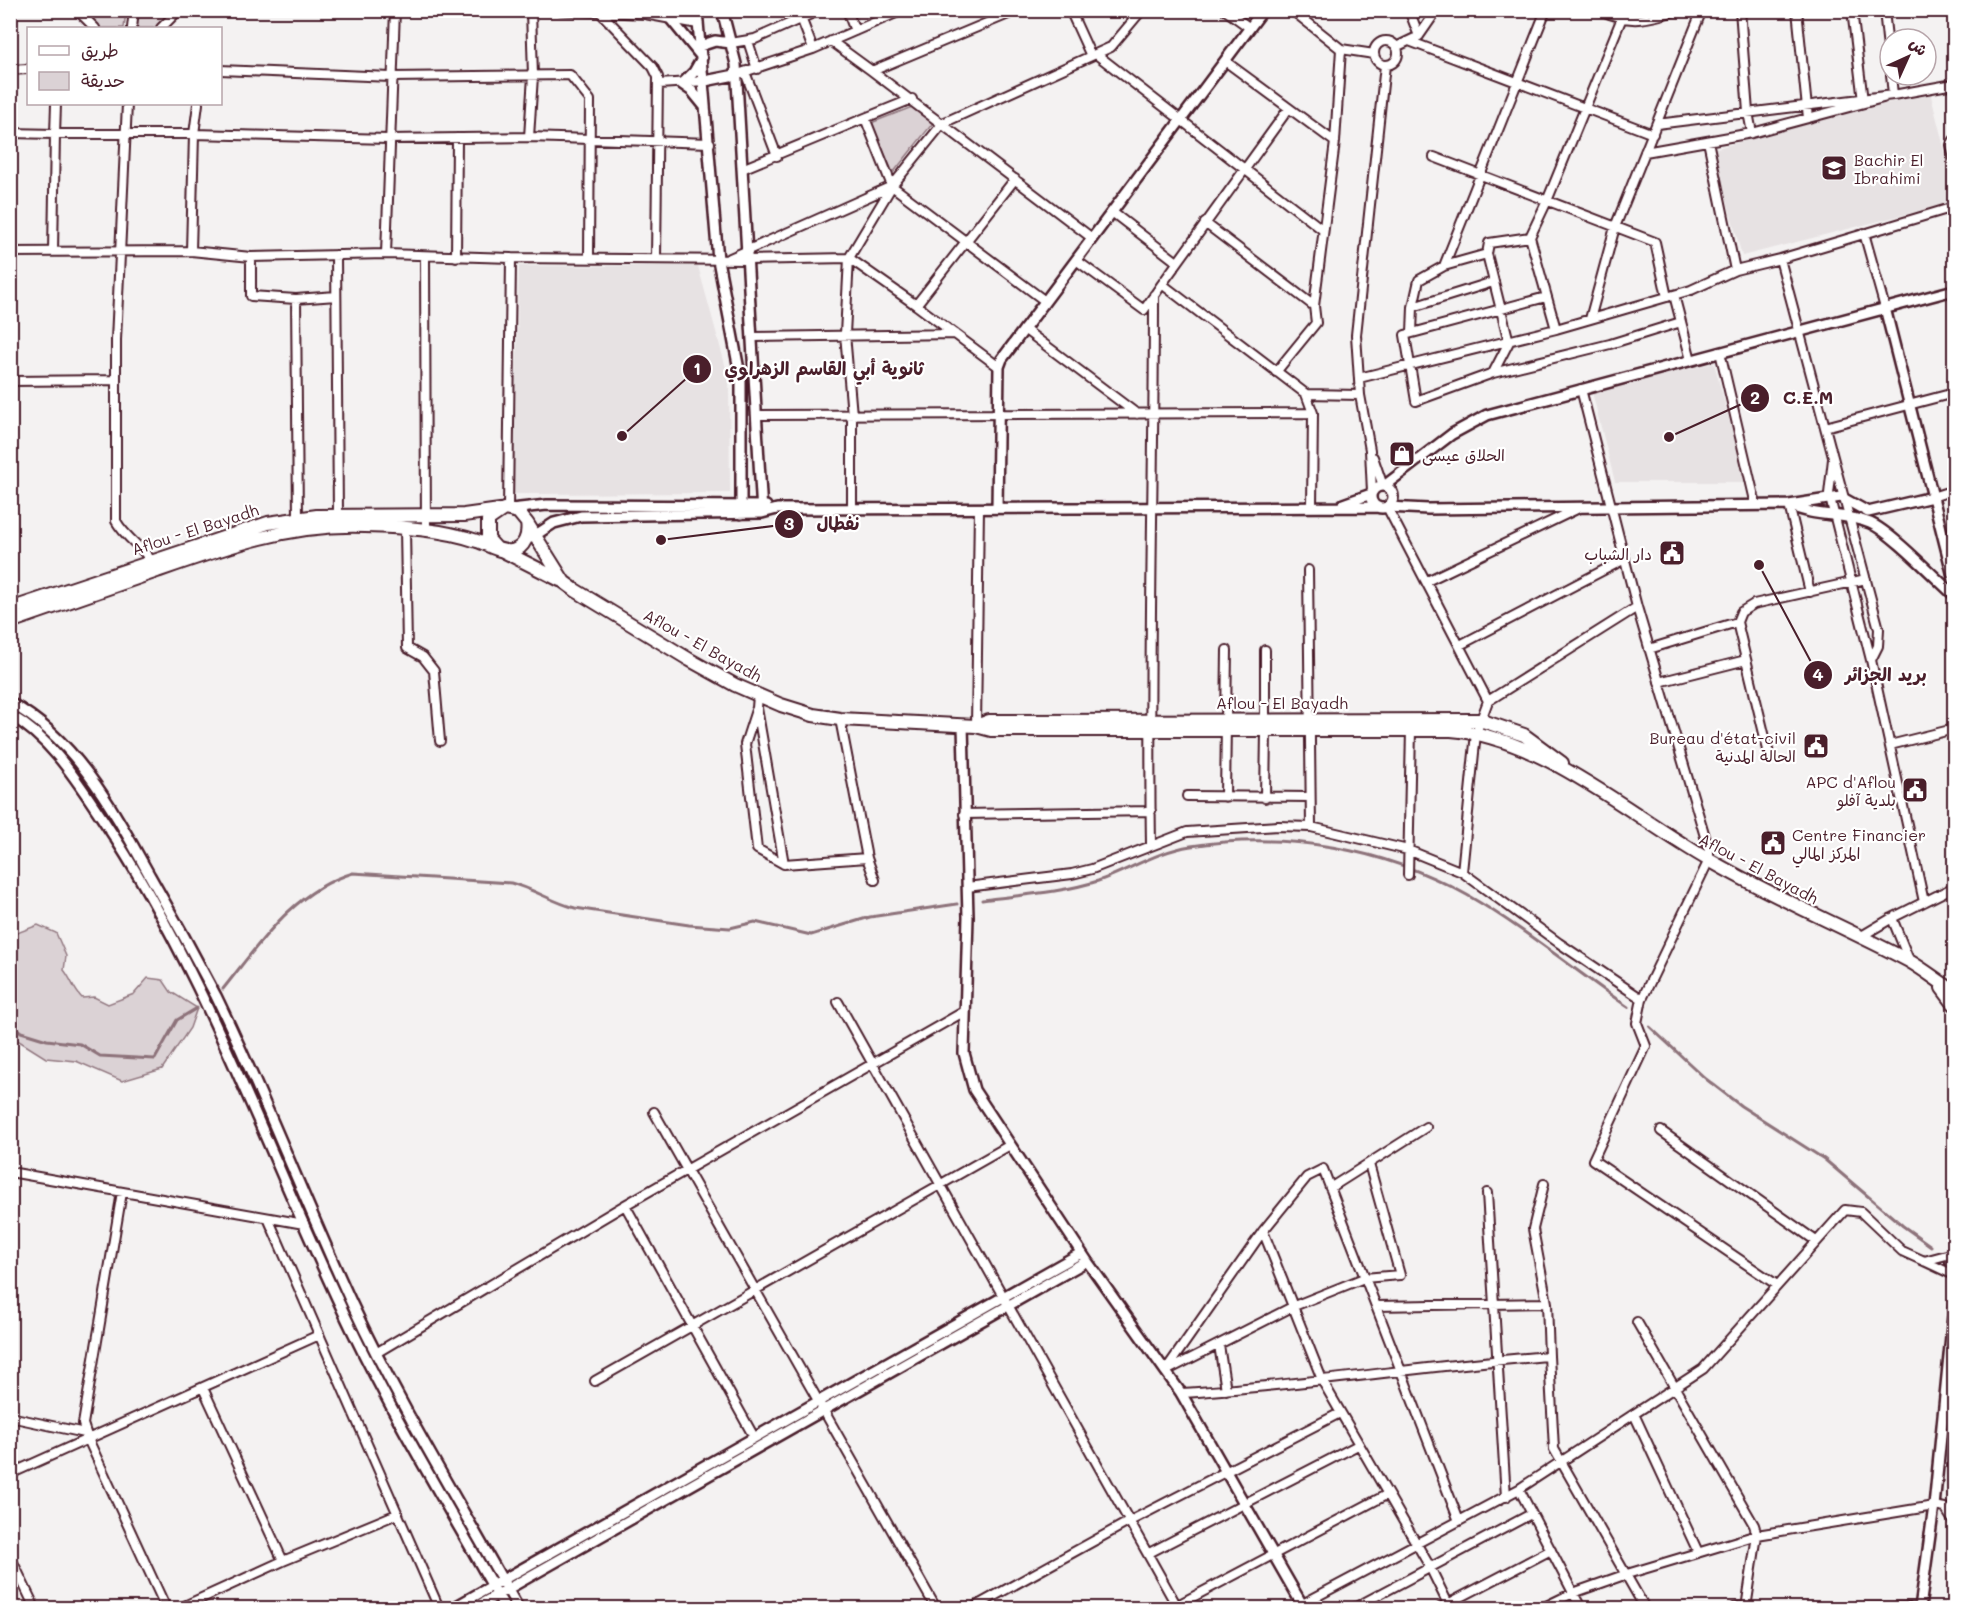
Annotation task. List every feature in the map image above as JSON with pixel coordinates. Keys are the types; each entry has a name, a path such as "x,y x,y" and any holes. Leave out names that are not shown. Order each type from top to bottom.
{"main road":[{"name":"Aflou - El Bayadh","path":"10,609 254,526 298,518 338,515 464,514 508,509 518,512 527,523 529,539 564,582"},
{"path":"508,509 492,515 486,526 488,539 500,550 514,550 529,539"},
{"name":"Aflou - El Bayadh","path":"10,622 261,537 329,526 405,528 462,536 500,550 564,582 690,660 758,695 813,715 840,719 976,726 991,730 1150,725 1478,726 1573,774 1709,860 1910,962 1954,992"},
{"name":"Aflou - El Bayadh","path":"1309,725 1411,729 1478,726"},
{"name":"Aflou - El Bayadh","path":"1936,980 1954,1004"}],"street":[{"path":"77,10 93,27"},
{"path":"132,27 134,10"},
{"path":"162,27 179,10"},
{"path":"386,254 388,139 395,10"},
{"path":"529,137 533,76 531,10"},
{"path":"561,10 645,12 698,24"},
{"path":"669,17 682,10"},
{"path":"697,10 722,260 741,380 741,510"},
{"path":"722,10 740,73 777,156"},
{"path":"700,46 715,41 731,43 748,41 800,14 820,10"},
{"path":"847,10 855,31"},
{"path":"659,84 705,81 757,69 813,49 903,10"},
{"path":"872,71 1018,10"},
{"path":"1070,10 1094,55 1323,230"},
{"path":"852,509 852,415 845,334 849,258 892,186 943,123 1111,47 1142,10"},
{"path":"1225,10 1250,28"},
{"path":"997,508 999,367 1002,359 1263,10"},
{"path":"1292,10 1341,49 1374,54"},
{"path":"1409,10 1419,36"},
{"path":"1396,47 1419,36 1437,10"},
{"path":"1444,266 1546,10"},
{"path":"1599,10 1621,20 1635,21 1680,10"},
{"path":"1590,319 1615,227 1702,10"},
{"path":"1740,10 1748,112 1752,133"},
{"path":"1797,10 1808,118"},
{"path":"1852,10 1863,101"},
{"path":"1884,10 1886,27"},
{"path":"598,11 653,67 659,84 656,141 656,259"},
{"path":"800,14 813,49"},
{"path":"669,17 701,57"},
{"path":"1556,328 1530,237 1621,20"},
{"path":"748,41 757,69"},
{"path":"831,41 912,99 1092,238"},
{"path":"1409,41 1653,134"},
{"path":"1383,42 1391,42 1396,47 1398,54 1395,61 1385,65 1378,62 1374,54 1377,46 1383,42"},
{"path":"1276,372 1316,323 1314,306 1335,142 1341,49"},
{"path":"682,84 694,72 701,57"},
{"path":"1225,61 1335,142"},
{"path":"1385,65 1357,324 1360,395 1370,450 1372,500 1384,507 1426,581 1488,701"},
{"path":"10,70 27,69"},
{"path":"222,70 391,77 570,75 590,100 589,257"},
{"path":"740,73 742,169 762,509"},
{"path":"682,84 701,99 707,110"},
{"path":"1645,153 1752,133 1863,101 1954,84"},
{"path":"1892,87 1893,95"},
{"path":"742,169 912,99"},
{"path":"1657,124 1806,104 1863,101"},
{"path":"53,251 56,105"},
{"path":"127,105 116,380 116,521 126,536 143,549 151,560"},
{"path":"191,251 194,134 198,105"},
{"path":"1076,260 1144,310 1289,108"},
{"path":"865,118 892,186 1045,301"},
{"path":"10,133 194,134 388,139 529,137 710,143"},
{"path":"456,257 457,138"},
{"path":"1954,140 1951,145 1954,159"},
{"path":"1708,141 1735,270"},
{"path":"1434,157 1654,242 1681,322 1691,360"},
{"path":"916,305 1015,178"},
{"path":"748,256 892,186"},
{"path":"1359,378 1509,342 1671,296 1735,270 1780,259 1954,207"},
{"path":"1112,212 1178,262"},
{"path":"1205,223 1314,306"},
{"path":"1864,233 1911,404 1954,580"},
{"path":"1493,373 1509,342 1487,254 1489,243 1530,237"},
{"path":"10,252 191,251 250,257 386,254 425,257 722,260 748,256 849,258 999,367"},
{"path":"1412,333 1413,307 1419,280 1444,266 1487,254"},
{"path":"336,255 338,515"},
{"path":"250,257 251,296 297,299 336,296"},
{"path":"425,257 426,531"},
{"path":"511,258 508,509 548,504 741,510"},
{"path":"1780,259 1880,634 1878,646 1871,660"},
{"path":"1413,307 1493,282"},
{"path":"1162,284 1306,394 1313,413 1312,506"},
{"path":"1332,507 1388,489 1402,473 1468,423 1487,415 1954,290"},
{"path":"1151,845 1154,295"},
{"path":"1546,297 1405,335 1416,401 1493,373 1610,344 1681,322"},
{"path":"297,299 298,518"},
{"path":"1024,329 1137,414"},
{"path":"753,337 955,334"},
{"path":"1720,352 1756,506"},
{"path":"10,381 116,380"},
{"path":"1581,389 1637,607 1707,839 1709,860 1642,999 1637,1023 1646,1046 1593,1160 1777,1284"},
{"path":"1825,428 1954,393"},
{"path":"1306,394 1360,395"},
{"path":"758,415 1137,414 1154,416 1313,413"},
{"path":"1370,450 1392,502 1384,507"},
{"path":"1833,459 1828,486 1830,497 1871,660 1924,902"},
{"path":"1388,489 1403,501 1428,509"},
{"path":"529,539 554,523 581,516 762,509 1312,506 1428,509 1756,506 1789,505 1830,497 1844,498 1868,512 1954,490"},
{"path":"1789,505 1806,514 1868,522 1954,595"},
{"path":"1789,505 1810,592"},
{"path":"1426,581 1581,507"},
{"path":"976,726 980,508"},
{"path":"405,528 407,648 423,657 434,671 440,741"},
{"path":"1460,645 1624,559"},
{"path":"1933,576 1951,566"},
{"path":"1308,570 1311,827"},
{"path":"1768,754 1737,622 1741,612 1749,605 1866,579"},
{"path":"1462,872 1478,726 1488,701 1637,607"},
{"path":"1649,649 1737,622"},
{"path":"1225,797 1227,650"},
{"path":"1265,650 1266,798"},
{"path":"1659,682 1746,660"},
{"path":"758,695 757,708 745,744 756,849 784,864 867,858"},
{"path":"10,703 29,713 66,747 130,841 173,917 216,997 376,1353 518,1608"},
{"path":"757,708 784,864"},
{"path":"10,715 27,727 57,756 122,847 204,1001 385,1398 505,1608"},
{"path":"840,719 867,858 875,880"},
{"path":"963,726 967,887 964,1053 974,1089 1084,1257 1181,1393 1274,1555 1300,1607 1415,1543 1506,1497 1711,1361 1838,1215 1852,1210 1867,1217 1902,1251 1954,1274"},
{"path":"1408,875 1411,729"},
{"path":"1890,746 1954,729"},
{"path":"1187,796 1266,798 1310,796"},
{"path":"964,814 1151,811"},
{"path":"967,887 1072,874 1092,869 1187,832 1210,829 1311,827 1408,852 1462,872 1558,943 1642,999"},
{"path":"1859,937 1954,887"},
{"path":"1892,918 1910,962"},
{"path":"838,1002 1149,1553 1176,1608 1386,1495"},
{"path":"376,1353 625,1205 965,1011"},
{"path":"654,1112 936,1608"},
{"path":"1330,1188 1426,1127"},
{"path":"1661,1131 1815,1241"},
{"path":"595,1381 1010,1145"},
{"path":"1165,1371 1294,1306 1364,1278 1400,1275 1369,1164"},
{"path":"1165,1371 1263,1231 1307,1177 1323,1169 1459,1521"},
{"path":"10,1172 304,1224"},
{"path":"1544,1184 1533,1229 1546,1303 1554,1449 1628,1574 1645,1608"},
{"path":"122,1192 84,1408 86,1436 166,1608"},
{"path":"1487,1193 1506,1497"},
{"path":"625,1205 754,1437"},
{"path":"268,1218 438,1608"},
{"path":"1263,1231 1323,1382 1386,1495 1430,1567 1449,1606"},
{"path":"1924,1261 1954,1254"},
{"path":"1954,1254 1951,1262 1954,1274"},
{"path":"453,1608 491,1584 504,1584 1084,1257"},
{"path":"1376,1306 1546,1303"},
{"path":"1844,1608 1920,1608 1934,1506 1954,1306"},
{"path":"1637,1323 1757,1535 1746,1607 1734,1608"},
{"path":"10,1474 86,1436 202,1388 319,1335"},
{"path":"1220,1345 1226,1390"},
{"path":"1181,1393 1323,1382 1497,1360 1549,1356"},
{"path":"202,1388 283,1561"},
{"path":"474,1608 496,1594 504,1584 754,1437 820,1405"},
{"path":"976,1606 1130,1521 1340,1413"},
{"path":"1634,1414 1698,1552"},
{"path":"10,1417 86,1436"},
{"path":"1149,1553 1358,1445"},
{"path":"1519,1489 1581,1608"},
{"path":"1542,1608 1573,1593 1628,1574 1757,1535 1934,1506 1945,1508 1954,1522"},
{"path":"180,1608 283,1561 397,1514"},
{"path":"1354,1608 1531,1514"},
{"path":"1440,1608 1449,1606 1551,1550"},
{"path":"10,1556 35,1608"}],"shaded area":[{"name":"Bachir El Ibrahimi","path":"1930,92 1954,187 1954,202 1742,256 1713,149"},
{"path":"519,266 698,266 729,379 730,493 513,494"},
{"path":"1714,363 1746,482 1615,482 1592,392"}],"green space":[{"path":"85,11 126,11 124,27 100,27"},
{"path":"139,13 171,13 156,27 137,27"},
{"path":"912,107 933,123 893,173 871,123"},
{"path":"11,922 12,935 38,925 56,933 66,956 64,970 82,998 94,997 108,1004 134,994 148,978 163,980 171,992 197,1008 190,1028 162,1069 122,1081 76,1061 46,1058 11,1036"}],"waterway":[{"path":"982,900 1084,885 1110,877 1167,852 1191,846 1262,841 1333,847 1402,865 1467,895 1528,935 1628,1007"},
{"path":"10,866 10,876"},
{"path":"223,989 265,937 295,905 332,881 353,873 511,883 575,908 689,925 730,928 755,922 811,935 870,917 957,904"},
{"path":"10,1023 21,1032 47,1040 80,1044 100,1056 155,1059 177,1020 197,1008"},
{"path":"1650,1027 1706,1079 1741,1106 1824,1159 1903,1226 1931,1246"}],"place":[{"name":"Bachir El Ibrahimi","path":"1834,168"},
{"name":"ثانوية أبي القاسم الزهراوي","path":"622,436"},
{"name":"C.E.M","path":"1669,437"},
{"name":"الحلاق عيسى","path":"1402,454"},
{"name":"نفطال","path":"661,540"},
{"name":"دار الشباب","path":"1672,553"},
{"name":"بريد الجزائر","path":"1759,565"},
{"name":"Bureau d'état-civil الحالة المدنية","path":"1816,746"},
{"name":"APC d'Aflou بلدية آفلو","path":"1915,790"},
{"name":"Centre Financier المركز المالي","path":"1773,843"}]}
